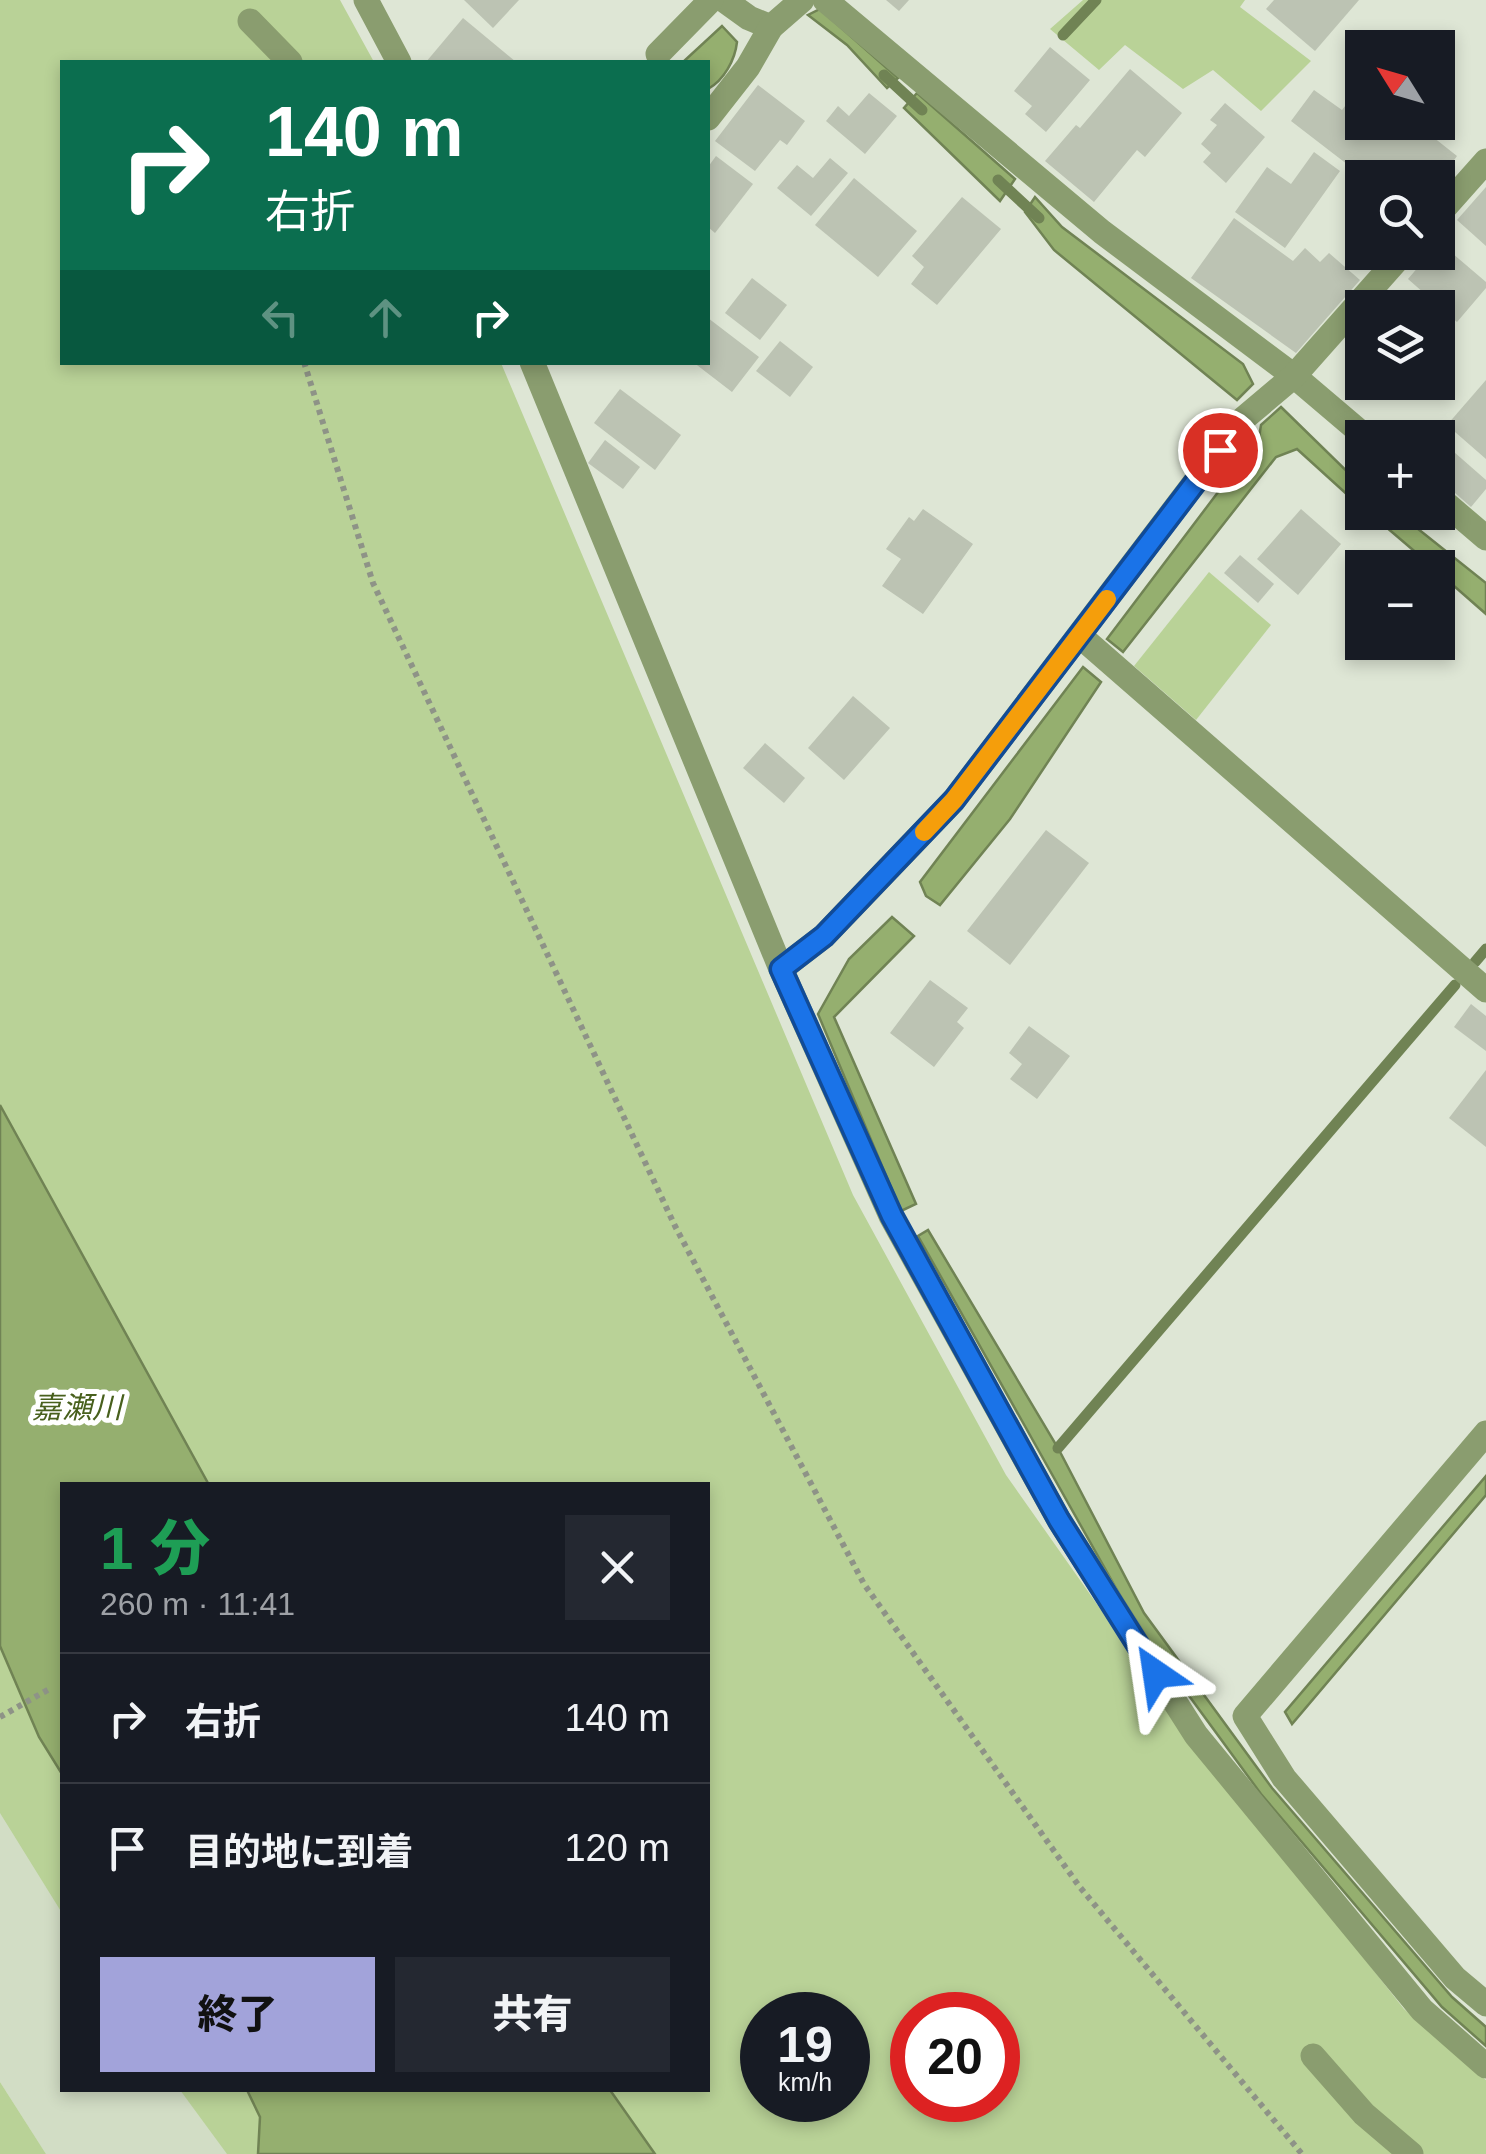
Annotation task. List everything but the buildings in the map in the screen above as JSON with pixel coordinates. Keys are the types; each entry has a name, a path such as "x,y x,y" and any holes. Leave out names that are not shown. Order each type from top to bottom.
{"street":[{"path":"366,0 398,60"},
{"path":"658,54 711,0"},
{"path":"724,0 749,18 786,14"},
{"path":"825,0 1102,232 1294,376 1346,420"},
{"path":"710,115 786,14"},
{"path":"250,22 288,60"},
{"path":"1455,196 1486,161"},
{"path":"781,969 824,936 954,800 1244,419 1294,376 1388,270"},
{"path":"533,365 781,969 892,1216 1059,1520 1196,1735 1422,2010 1486,2066"},
{"path":"1455,512 1486,538"},
{"path":"1080,636 1486,990"},
{"path":"1486,1434 1245,1716 1284,1778 1455,1978 1486,2004"},
{"path":"1313,2056 1364,2114 1411,2154"}],"path":[{"path":"305,365 373,583 675,1226 864,1584 1079,1886 1302,2154"},
{"path":"0,1717 51,1688"}],"shaded area":[{"path":"0,0 340,0 373,60 60,60 60,365 502,365 853,1195 1006,1475 1194,1742 1404,2009 1486,2080 1486,2154 655,2154 611,2092 710,2092 710,1482 207,1482 0,1105"},
{"path":"1083,0 1245,0 1240,7 1311,61 1261,111 1213,70 1183,89 1125,45 1099,70 1050,29"},
{"path":"1209,572 1271,625 1196,720 1134,666"},
{"path":"60,1618 60,2092 415,2092 458,2154 46,2154 0,2082 0,1633"},
{"path":"0,1646 39,1737 60,1771 60,1910 0,1813"},
{"path":"0,2082 46,2154 0,2154"},
{"path":"181,2092 248,2092 260,2117 258,2154 227,2154"}],"water":[{"path":"820,9 898,78 887,88 847,45 808,15"},
{"path":"722,26 737,42 724,75 710,88 710,60 685,60"},
{"path":"917,93 1015,179 1000,201 904,108"},
{"path":"1035,197 1062,227 1243,364 1253,384 1237,400 1054,250 1025,212"},
{"path":"1281,407 1345,469 1345,493 1297,449 1276,457 1123,652 1107,639 1259,438 1261,425"},
{"path":"1390,530 1419,530 1445,550 1413,550"},
{"path":"1455,558 1486,583 1486,614 1455,587"},
{"path":"1083,667 1101,682 1010,819 940,905 926,896 920,882"},
{"path":"892,917 914,936 834,1017 916,1204 901,1211 818,1014 849,959"},
{"name":"嘉瀬川","path":"0,1105 207,1482 60,1482 60,1771 39,1737 0,1646"},
{"path":"928,1230 1058,1448 1144,1613 1272,1788 1452,1997 1486,2027 1486,2046 1442,2007 1261,1794 1135,1622 918,1236"},
{"path":"1486,1476 1486,1495 1292,1724 1285,1712"},
{"path":"248,2092 611,2092 655,2154 258,2154 260,2117"}],"waterway":[{"path":"1063,35 1096,0"},
{"path":"884,75 922,110"},
{"path":"998,180 1039,218"},
{"path":"1475,962 1486,949"},
{"path":"1058,1448 1455,985"}],"slow traffic":[{"path":"924,832 954,800 1107,599"}],"route":[{"path":"1156,1674 1059,1520 892,1216 781,969 824,936 954,800 1220,450"}]}
